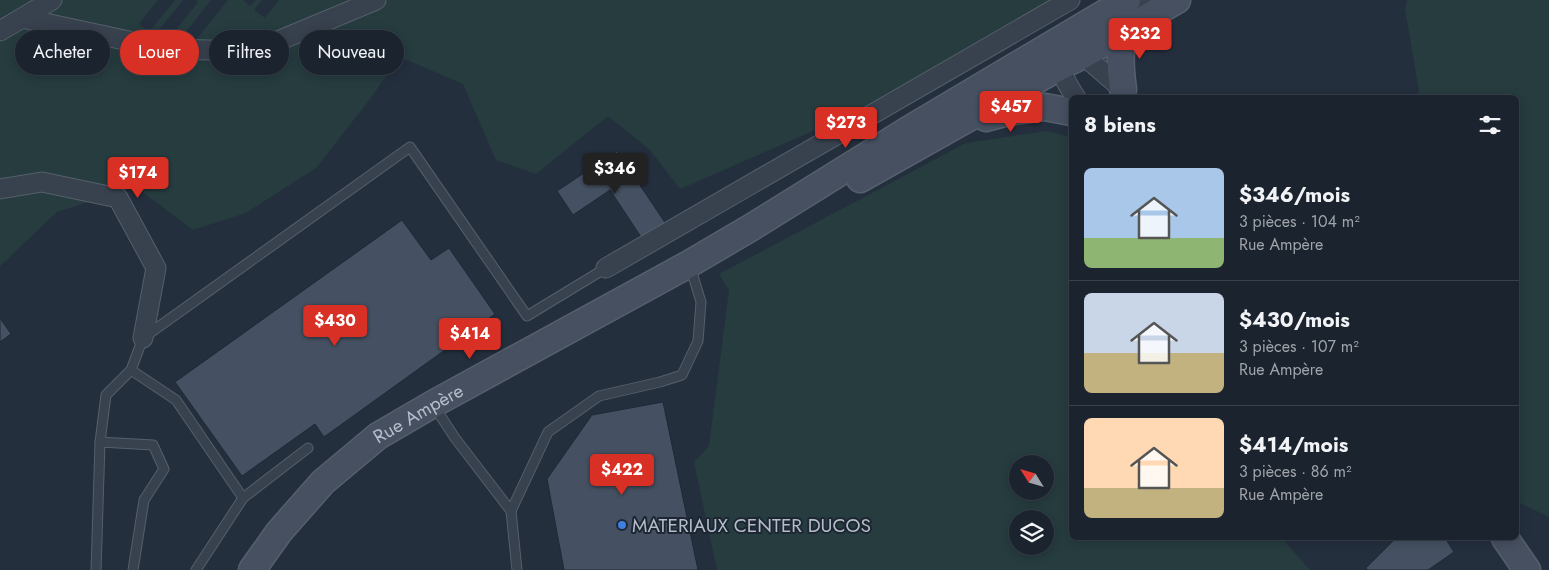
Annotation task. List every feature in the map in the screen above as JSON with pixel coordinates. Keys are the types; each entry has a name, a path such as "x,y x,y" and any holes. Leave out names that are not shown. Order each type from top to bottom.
{"main road":[{"name":"Rue Ampère","path":"252,570 279,532 323,482 378,436 689,264 1018,63 1127,0"},
{"name":"Rue Ampère","path":"752,227 798,214 951,128 1069,57 1124,30 1177,0"},
{"path":"1124,30 1120,47 1120,67 1126,93"},
{"path":"951,128 1008,112 1045,107 1069,112"},
{"path":"1506,540 1527,570"}],"street":[{"path":"0,31 52,0"},
{"path":"22,18 166,50 254,51 376,0"},
{"path":"606,268 1070,0"},
{"path":"1018,63 1069,57 1148,0"},
{"path":"1069,57 1126,93"},
{"path":"1069,57 1064,80 1074,95"},
{"path":"0,189 42,182 118,198 156,268 143,338"}],"lane":[{"path":"96,570 100,442 106,395 131,370 143,338 410,147 527,316 606,268"},
{"path":"517,570 511,511 548,432 599,396 682,375 698,342 701,302 689,264"},
{"path":"131,370 176,400 243,498"},
{"path":"433,404 455,438 511,511"},
{"path":"100,442 153,445 164,469 144,500 134,570"},
{"path":"196,570 243,498 308,448"}],"green space":[{"path":"0,0 158,0 139,24 146,30 120,30 120,75 199,75 199,36 228,0 243,0 250,6 255,0 262,0 254,10 265,18 279,0 1052,0 903,92 680,189 650,150 608,116 536,174 496,160 463,84 404,59 404,30 299,30 299,75 387,75 316,168 246,213 193,230 136,187 57,212 0,266"},
{"path":"175,0 183,0 159,30 151,30"},
{"path":"196,0 211,0 187,30 176,30 198,2"},
{"path":"1407,0 1549,0 1549,517 1519,502 1519,95 1420,95 1405,9"},
{"path":"1046,131 1069,137 1069,540 1284,540 1310,570 717,570 694,462 709,446 729,290 719,274 966,143"}],"building":[{"path":"617,151 668,227 645,243 610,190 573,215 557,191"},
{"path":"402,220 431,260 449,248 495,314 324,437 315,424 242,476 175,382"},
{"path":"0,318 11,334 0,342"},
{"name":"MATERIAUX CENTER DUCOS","path":"663,402 698,570 564,570 547,479 592,415"},
{"path":"1394,540 1446,540 1454,552 1428,570 1368,570 1366,568"}],"place":[{"name":"MATERIAUX CENTER DUCOS","path":"622,525"}]}
